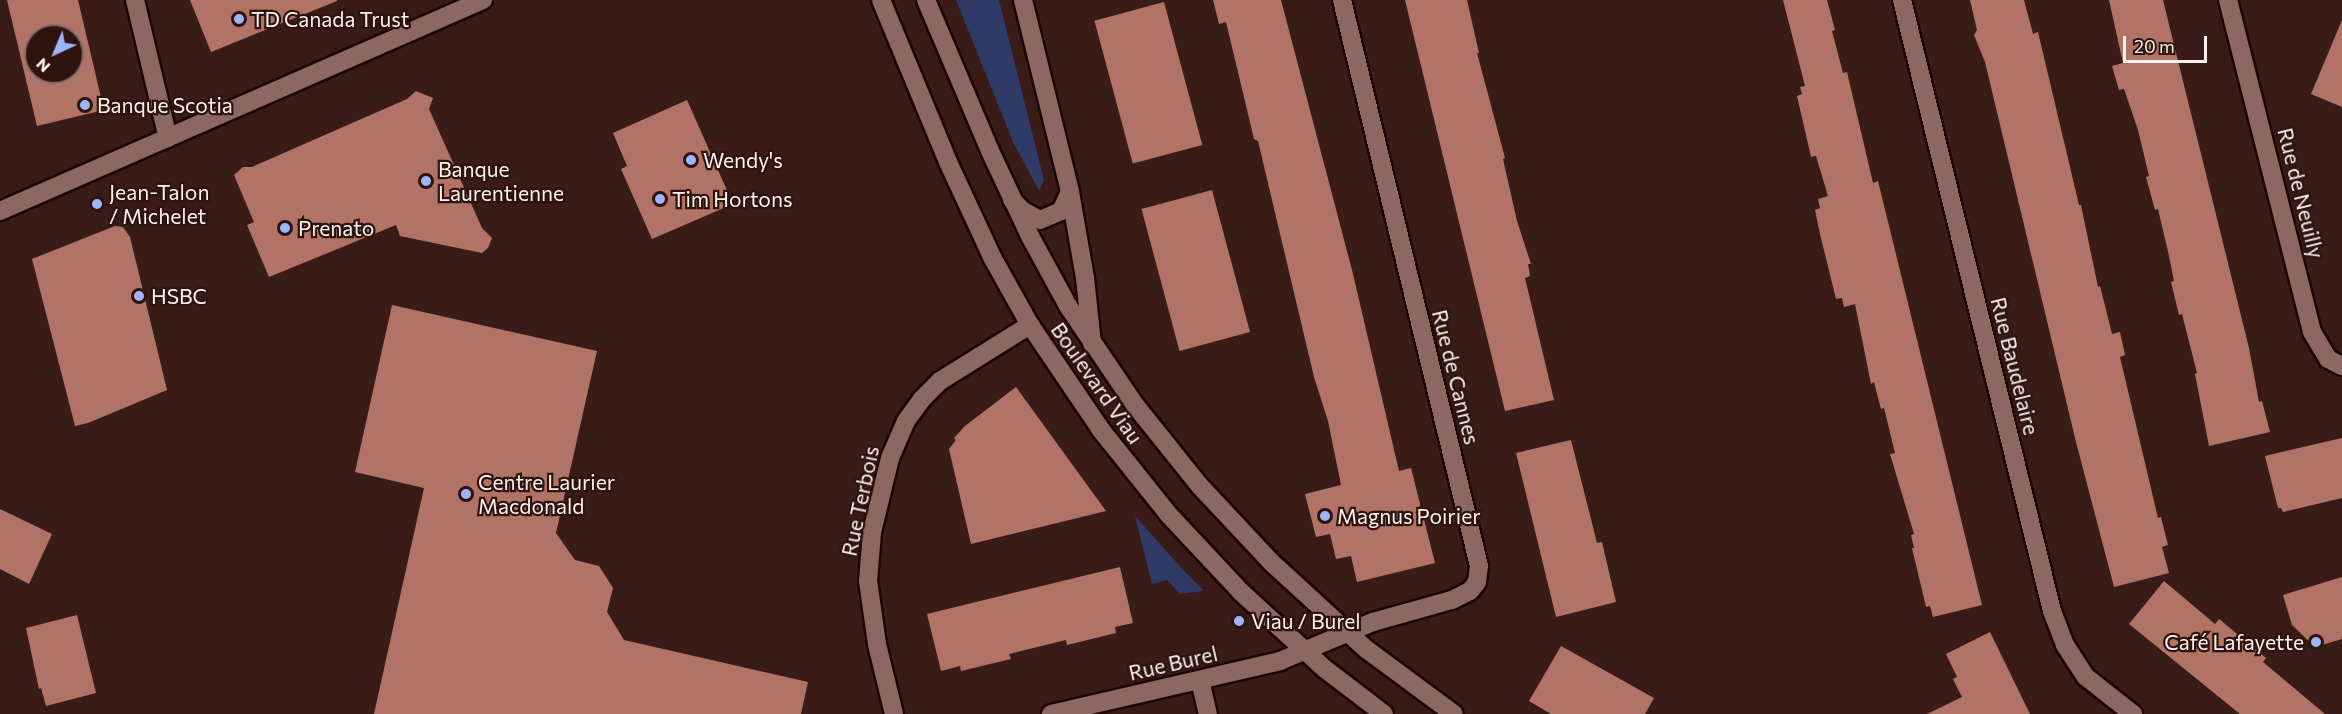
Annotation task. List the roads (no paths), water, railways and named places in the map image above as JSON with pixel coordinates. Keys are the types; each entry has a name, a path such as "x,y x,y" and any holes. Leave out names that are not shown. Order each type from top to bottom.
{"street":[{"path":"135,0 168,138"},
{"path":"0,211 483,0"},
{"name":"Boulevard Viau","path":"881,0 966,202 1030,325 1101,430 1168,515 1241,592 1304,651 1384,714"},
{"name":"Boulevard Viau","path":"926,0 1012,200 1068,306 1149,424 1199,485 1272,562 1348,633 1454,714"},
{"name":"Boulevard Viau","path":"1023,0 1070,192 1085,278 1092,344"},
{"name":"Rue de Cannes","path":"1304,651 1373,622 1442,604 1462,596 1474,587 1479,571 1342,0"},
{"name":"Rue Baudelaire","path":"1902,0 2052,611 2065,645 2086,677 2133,714"},
{"name":"Rue de Neuilly","path":"2228,0 2235,18 2312,332 2328,359 2342,366"},
{"path":"2235,18 2243,0"},
{"path":"1012,200 1023,212 1040,220 1061,211 1070,192"},
{"name":"Rue Terbois","path":"894,714 872,623 868,567 880,495 895,444 914,410 940,381 1030,325"},
{"name":"Rue Burel","path":"1052,714 1280,661 1304,651"},
{"path":"1200,680 1208,714"}],"place":[{"name":"TD Canada Trust","path":"239,19"},
{"name":"Banque Scotia","path":"85,105"},
{"name":"Wendy's","path":"691,160"},
{"name":"Banque Laurentienne","path":"426,181"},
{"name":"Tim Hortons","path":"660,199"},
{"name":"Jean-Talon / Michelet","path":"97,204"},
{"name":"Prenato","path":"285,228"},
{"name":"HSBC","path":"139,296"},
{"name":"Centre Laurier Macdonald","path":"466,494"},
{"name":"Magnus Poirier","path":"1325,516"},
{"name":"Viau / Burel","path":"1239,621"},
{"name":"Café Lafayette","path":"2316,642"}]}
